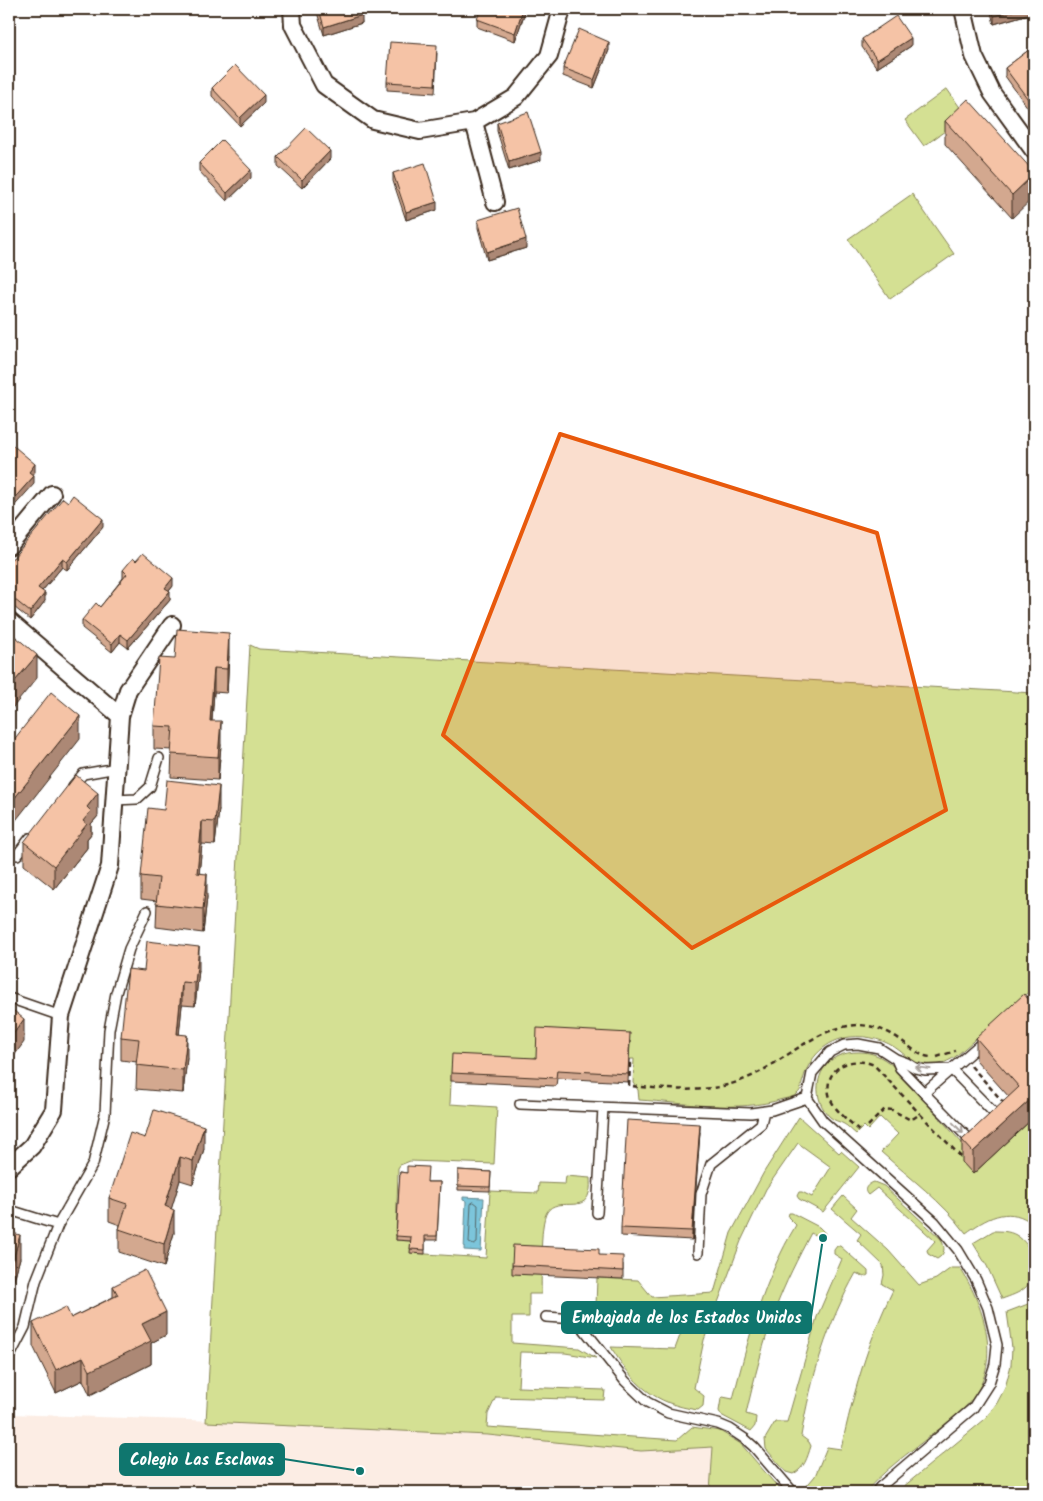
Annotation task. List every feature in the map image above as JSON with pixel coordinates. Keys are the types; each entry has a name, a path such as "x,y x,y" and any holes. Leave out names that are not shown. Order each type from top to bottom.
{"street":[{"path":"292,9 293,25 324,85 373,120 420,131 474,122 516,98 548,56 562,9"},
{"path":"963,9 974,56 992,93 1034,151"},
{"path":"474,122 495,202"},
{"path":"9,546 52,494"},
{"path":"9,1167 32,1146 54,1110 60,1016 110,866 120,716 128,690 172,625"},
{"path":"11,629 120,716"}],"lane":[{"path":"114,800 138,799 150,787 159,758"},
{"path":"65,796 83,774 117,768"},
{"path":"16,855 35,833"},
{"path":"11,1354 25,1327 36,1281 58,1225 93,1164 105,1114 109,1030 116,993 129,949 147,911"},
{"path":"9,998 60,1016"},
{"path":"1013,1016 1034,998"},
{"path":"924,1093 992,1034"},
{"path":"876,1492 974,1408 989,1383 995,1364 997,1345 988,1308 976,1280 958,1250 935,1222 824,1121 807,1098 812,1073 830,1052 844,1045 858,1044 879,1048 915,1068 926,1070 951,1068"},
{"path":"896,1059 900,1068 971,1141 997,1116 951,1068"},
{"path":"520,1104 751,1113 807,1098"},
{"path":"597,1213 603,1108"},
{"path":"698,1253 702,1194 711,1164 761,1124 764,1111"},
{"path":"9,1207 14,1211 58,1225"},
{"path":"546,1317 576,1320 625,1381 647,1402 668,1413 718,1424 745,1439 793,1492"}],"path":[{"path":"629,1064 629,1086 707,1090 730,1085 763,1071 807,1042 832,1029 859,1025 873,1027 893,1034 921,1055 938,1057 954,1050 958,1051 1007,1107"},
{"path":"859,1130 834,1106 829,1095 828,1086 835,1070 848,1061 864,1061 874,1065 969,1165"},
{"path":"868,1126 885,1108 909,1119 920,1114"}],"highlighted area":[{"path":"560,434 877,533 946,810 692,948 443,735"}],"shaded area":[{"path":"9,1414 217,1421 488,1435 641,1451 713,1447 710,1492 9,1492"}],"green space":[{"path":"947,89 966,116 924,146 905,120"},
{"path":"912,194 954,254 890,299 848,239"},
{"path":"250,645 259,649 1034,693 1034,987 955,1057 934,1065 917,1064 889,1044 876,1039 850,1037 833,1042 814,1057 806,1072 800,1091 796,1095 766,1103 730,1106 639,1100 638,1090 633,1083 634,1059 629,1059 630,1041 536,1066 452,1062 450,1104 497,1107 494,1164 410,1161 400,1165 398,1168 396,1240 411,1241 411,1253 486,1258 490,1191 538,1193 539,1183 565,1184 566,1176 590,1178 590,1190 582,1203 557,1205 551,1207 547,1212 544,1219 542,1239 541,1294 529,1294 529,1317 512,1317 512,1343 579,1348 596,1358 565,1353 520,1352 518,1387 605,1390 604,1400 496,1397 488,1414 487,1427 677,1440 692,1427 720,1431 741,1444 782,1492 710,1492 713,1447 641,1451 488,1435 206,1422"},
{"path":"859,1052 877,1056 892,1065 971,1153 1031,1120 1034,1124 1034,1217 1029,1221 1013,1215 996,1216 966,1233 937,1201 881,1152 898,1134 880,1117 868,1130 864,1126 856,1134 846,1125 830,1117 824,1110 818,1094 818,1085 823,1069 836,1057"},
{"path":"799,1117 839,1153 841,1151 859,1167 823,1212 799,1199 797,1196 799,1192 802,1192 812,1197 831,1167 798,1143 766,1189 741,1241 704,1340 694,1388 704,1396 703,1406 698,1410 669,1403 646,1390 637,1382 611,1347 675,1349 689,1311 596,1306 597,1278 638,1280 652,1297 714,1293 731,1233 764,1172"},
{"path":"874,1182 884,1186 941,1239 944,1250 940,1257 937,1259 928,1254 927,1250 935,1241 877,1188 868,1195 866,1193 866,1187"},
{"path":"843,1196 857,1209 851,1217 888,1250 919,1285 936,1279 951,1268 960,1268 984,1320 988,1357 984,1375 977,1392 964,1408 888,1469 865,1492 816,1492 812,1488 805,1492 804,1489 815,1476 827,1447 841,1449 862,1368 893,1290 882,1284 884,1275 883,1265 857,1240 861,1234 832,1209"},
{"path":"789,1213 819,1227 825,1233 824,1237 820,1238 811,1233 787,1280 775,1310 746,1414 756,1417 755,1426 751,1431 721,1415 719,1411 721,1399 723,1397 733,1399 758,1310 775,1267 796,1225 788,1217"},
{"path":"993,1231 1008,1232 1022,1239 1031,1252 1034,1266 1031,1281 1026,1287 1018,1293 1002,1299 987,1266 973,1243"},
{"path":"837,1246 840,1246 868,1271 868,1275 864,1277 856,1273 828,1332 815,1372 801,1436 811,1446 803,1466 793,1474 786,1472 766,1449 765,1439 775,1422 787,1422 817,1317 842,1259 834,1254"},
{"path":"1034,1298 1034,1492 897,1492 984,1420 997,1403 1005,1388 1011,1365 1012,1348 1007,1312 1028,1304"}],"water":[{"path":"463,1197 484,1198 481,1251 464,1250 466,1201 463,1200"}],"building":[{"path":"319,9 360,9 362,15 324,27"},
{"path":"481,9 523,9 515,33 477,19"},
{"path":"992,9 1019,9 994,16"},
{"path":"896,16 911,38 877,60 862,39"},
{"path":"579,29 609,42 594,80 563,68"},
{"path":"390,42 437,45 435,85 387,82"},
{"path":"1034,46 1034,105 1033,106 1005,68"},
{"path":"235,65 264,95 240,118 212,88"},
{"path":"968,99 1034,172 1012,195 945,121"},
{"path":"528,112 541,152 509,162 497,123"},
{"path":"306,128 330,151 302,180 278,157"},
{"path":"222,140 251,170 227,193 199,163"},
{"path":"425,163 437,202 406,212 393,173"},
{"path":"517,208 526,239 487,252 478,220"},
{"path":"9,442 35,464 29,472 34,476 9,504"},
{"path":"73,495 103,519 67,562 62,559 38,588 45,593 30,612 9,595 9,562 63,498 68,502"},
{"path":"143,553 173,578 165,588 170,591 128,640 120,634 112,644 82,620 96,603 100,607 127,574 123,570 133,558 136,561"},
{"path":"177,629 229,633 227,669 214,668 210,721 221,721 218,757 171,754 173,727 154,726 159,658 175,659"},
{"path":"9,631 37,655 9,688"},
{"path":"51,692 80,716 9,805 9,746"},
{"path":"76,775 98,793 87,807 91,811 83,821 87,824 54,866 24,842"},
{"path":"167,780 219,786 215,822 202,821 197,873 207,874 203,909 156,904 159,878 141,876 148,808 164,810"},
{"path":"147,941 199,947 195,983 182,982 177,1034 187,1035 183,1070 136,1065 139,1039 121,1037 128,969 144,971"},
{"path":"1024,994 1034,1006 1034,1103 1031,1099 973,1152 962,1140 1019,1087 976,1038"},
{"path":"9,1007 24,1019 9,1040"},
{"path":"537,1028 630,1033 628,1074 557,1070 556,1078 451,1073 452,1054 536,1058"},
{"path":"154,1110 204,1126 193,1161 180,1157 165,1206 174,1210 164,1244 119,1229 127,1204 109,1198 130,1133 145,1138"},
{"path":"627,1120 700,1124 692,1231 621,1228"},
{"path":"407,1166 428,1167 427,1182 440,1182 437,1236 425,1236 425,1250 410,1249 411,1237 396,1236 400,1172 407,1173"},
{"path":"458,1170 491,1172 490,1187 458,1186"},
{"path":"9,1232 20,1235 10,1270 9,1270"},
{"path":"513,1245 599,1249 599,1255 623,1256 623,1271 512,1265"},
{"path":"145,1270 166,1312 142,1324 151,1341 90,1371 83,1357 56,1370 33,1323 66,1307 71,1318 118,1295 113,1286"}],"place":[{"name":"Embajada de los Estados Unidos","path":"823,1238"},
{"name":"Colegio Las Esclavas","path":"360,1471"}]}
